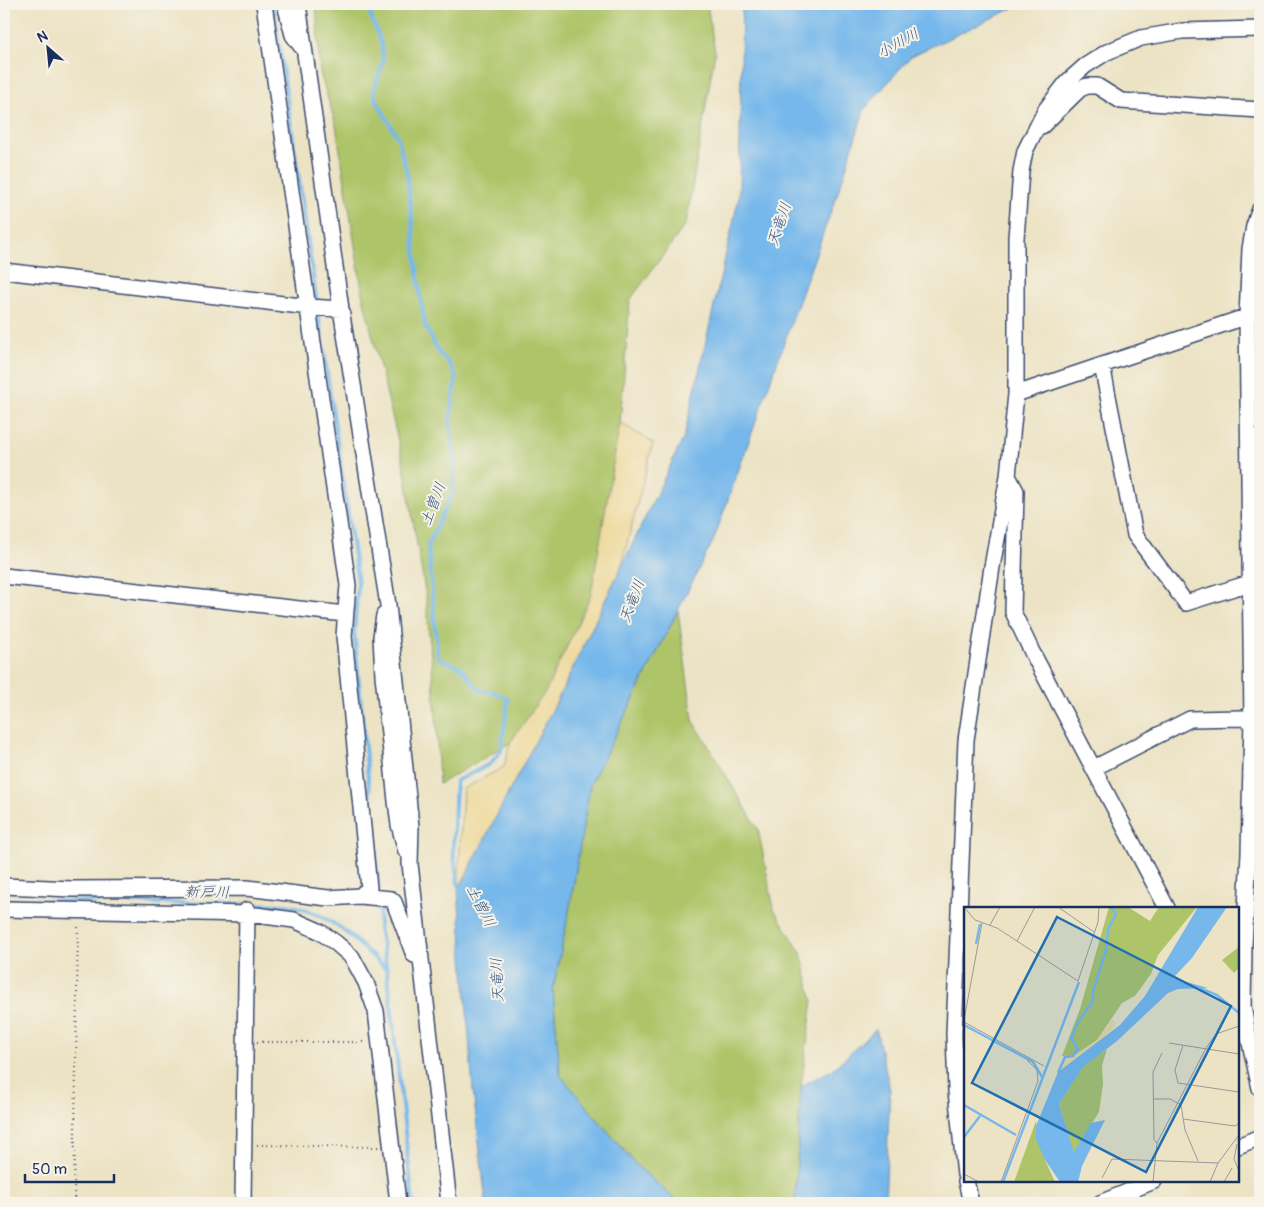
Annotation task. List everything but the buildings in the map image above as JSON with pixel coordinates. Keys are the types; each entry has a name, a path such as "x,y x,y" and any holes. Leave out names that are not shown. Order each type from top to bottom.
{"street":[{"path":"264,4 315,307 348,586 344,636 369,888 374,898"},
{"path":"284,4 293,35 305,53"},
{"path":"298,4 340,309 387,599 410,813 410,864 420,962 449,1203"},
{"path":"964,1166 956,1091 954,1034 966,740 992,567 1008,476 1016,394 1016,238 1021,171 1026,151 1046,109 1067,82 1085,66 1107,52 1141,38 1182,31 1260,29"},
{"path":"1033,134 1080,89 1087,86 1097,86 1121,101 1260,110"},
{"path":"1260,209 1254,226 1250,249 1253,314 1250,438 1255,581 1256,719 1240,1006 1260,1088"},
{"path":"4,271 340,309"},
{"path":"1016,394 1253,314"},
{"path":"1102,365 1135,535 1186,603 1255,581"},
{"path":"1008,476 1016,491 1013,612 1032,652 1166,907"},
{"path":"4,576 345,614"},
{"path":"387,599 381,637 383,675 399,825 410,864"},
{"path":"1094,768 1190,719 1256,719"},
{"path":"396,801 410,813"},
{"path":"4,886 72,889 247,888 328,898 374,898 394,902 414,957 420,962"},
{"path":"4,909 248,912 294,920 319,931 336,943 352,957 366,982 372,998 380,1045 398,1203"},
{"path":"243,1203 248,912"},
{"path":"1239,1146 1260,1137"},
{"path":"438,1203 440,1181 445,1170"},
{"path":"966,1182 971,1203"},
{"path":"1100,1203 1152,1182"}],"path":[{"path":"74,1203 78,910"},
{"path":"246,1042 361,1041 380,1045"},
{"path":"244,1145 392,1148"}],"green space":[{"path":"316,4 707,4 715,52 686,224 630,300 620,423 591,595 546,691 510,743 439,784 436,716 426,597 403,461 363,297 336,125 320,73"},
{"path":"678,611 693,720 758,829 774,909 801,953 813,1001 801,1086 795,1203 679,1203 636,1165 560,1075 553,990 570,906 590,785"}],"sand":[{"path":"620,423 653,443 621,567 556,703 458,891 463,789 504,767 510,743 546,691 591,595"}],"water":[{"path":"742,4 853,4 852,10 883,4 1022,4 911,56 864,110 844,175 714,539 590,785 570,906 553,990 560,1075 636,1165 679,1203 486,1203 473,1091 458,891 556,703 684,437 739,197"},
{"path":"876,1029 890,1090 885,1203 795,1203 801,1086 832,1070"}],"waterway":[{"path":"273,4 317,303"},
{"name":"土曽川","path":"366,4 381,42 383,61 374,90 375,98 398,138 407,174 425,325 438,351 450,365 456,377 450,422 455,468 452,494 428,545 438,658 460,667 480,691 494,692 508,699 501,751 490,764 456,781 453,851 460,893"},
{"path":"318,312 358,583 354,632 379,893"},
{"name":"新戸川","path":"4,900 288,905 304,909 331,922 387,970"},
{"path":"380,900 379,927 387,970 413,1203"}],"water label":[{"name":"小川川","path":"898,43"},
{"name":"天竜川","path":"779,224"},
{"name":"天竜川","path":"632,601"},
{"name":"天竜川","path":"497,980"}]}
